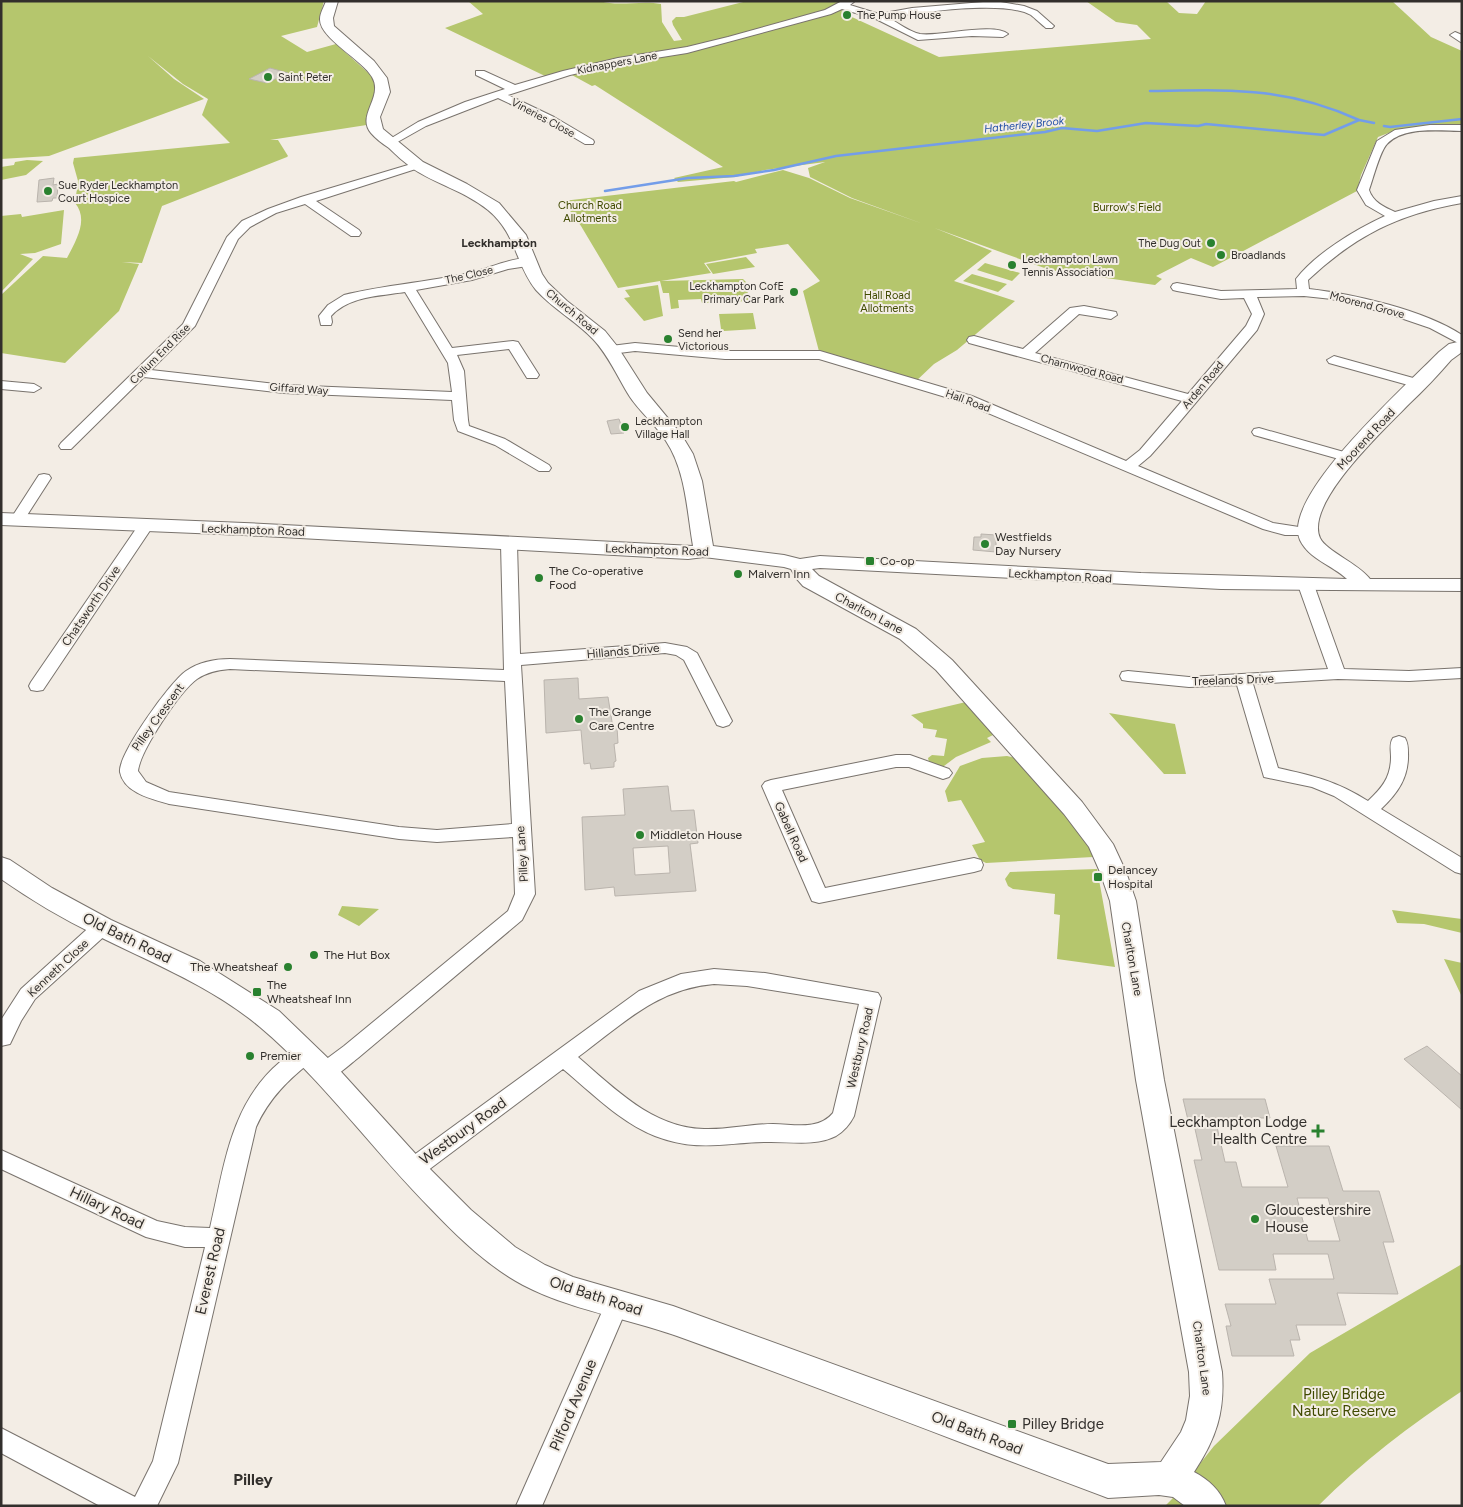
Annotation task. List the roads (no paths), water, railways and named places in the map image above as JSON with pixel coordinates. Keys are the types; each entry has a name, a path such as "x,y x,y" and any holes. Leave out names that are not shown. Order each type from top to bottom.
{"street":[{"name":"Church Road","path":"332,1 326,18 330,29 363,57 383,84 384,93 373,114 372,121 377,131 418,165 462,187 493,206 518,235 542,286 561,305 599,335 611,350 639,396 674,438 683,454 692,481 704,551"},
{"name":"Kidnappers Lane","path":"390,142 422,124 469,104 514,89 567,73 618,61 687,50 732,39 789,24 847,3"},
{"path":"847,3 918,37 974,33 1003,34"},
{"path":"879,17 912,11 983,4 1014,4 1034,13 1049,26"},
{"path":"480,73 514,89"},
{"name":"Vineries Close","path":"498,94 550,119 589,142"},
{"path":"1393,216 1373,205 1365,197 1363,190 1381,143 1392,135 1415,129 1462,128"},
{"name":"Collum End Rise","path":"66,446 190,326 237,233 246,224 264,214 305,199 418,165"},
{"path":"305,199 355,233"},
{"path":"1304,292 1300,283 1302,279 1331,252 1352,237 1393,216 1416,208 1461,200"},
{"name":"The Close","path":"326,322 325,316 328,312 348,298 472,276 506,266 530,262"},
{"path":"408,287 456,363 459,376 457,396 463,428 500,442 544,468"},
{"name":"Moorend Grove","path":"1177,288 1212,294 1304,292 1341,296 1391,310 1443,329 1462,341"},
{"name":"Arden Road","path":"1127,467 1145,453 1256,320 1258,310 1249,294"},
{"path":"1026,354 1075,311 1084,310 1111,315"},
{"name":"Charnwood Road","path":"974,340 1191,399"},
{"path":"450,352 513,345 532,375"},
{"name":"Moorend Road","path":"1307,532 1306,522 1318,494 1346,457 1445,356 1455,348 1462,346"},
{"name":"Hall Road","path":"611,350 635,347 725,355 820,354 967,399 1268,526 1307,532"},
{"path":"1334,360 1419,384"},
{"name":"Giffard Way","path":"141,373 284,389 457,396"},
{"path":"1,385 34,388"},
{"path":"1259,432 1346,457"},
{"path":"9,519 44,478"},
{"name":"Leckhampton Road","path":"9,519 244,529 688,553 704,551 784,561 800,565 820,562 1157,581 1306,585 1462,585"},
{"name":"Chatsworth Drive","path":"37,686 144,526"},
{"path":"1307,532 1310,540 1322,551 1357,574 1364,585"},
{"name":"Pilley Lane","path":"315,1063 351,1052 515,915 525,894 513,668 509,544"},
{"name":"Charlton Lane","path":"800,565 803,574 811,581 908,634 944,665 1078,814 1100,844 1113,872 1123,901 1150,1080 1202,1347 1207,1382 1207,1405 1201,1428 1170,1479"},
{"path":"1306,585 1338,674"},
{"name":"Hillands Drive","path":"513,668 665,648 673,649 691,657 723,721"},
{"name":"Pilley Crescent","path":"513,668 213,665 197,671 185,680 132,753 128,770 131,777 142,787 169,798 399,833 437,836 521,830"},
{"name":"Treelands Drive","path":"1128,676 1189,682 1338,674 1409,676 1462,673"},
{"path":"1244,680 1265,778 1301,778 1328,786 1462,867"},
{"path":"1369,810 1387,794 1396,781 1401,764 1399,742"},
{"name":"Gabell Road","path":"944,773 910,761 896,761 771,786 820,896 974,865"},
{"name":"Old Bath Road","path":"1,866 43,895 102,928 190,968 237,997 269,1020 315,1063 411,1170 460,1219 504,1257 552,1284 682,1324 1108,1481 1122,1483 1170,1479"},
{"name":"Kenneth Close","path":"3,1038 13,1017 28,994 102,928"},
{"name":"Westbury Road","path":"411,1170 646,996 660,988 688,979 728,976 871,998 843,1116 834,1127 819,1134 757,1133 712,1138 690,1137 669,1133 655,1128 630,1113 564,1057"},
{"name":"Everest Road","path":"144,1506 165,1463 244,1127 254,1105 275,1079 315,1063"},
{"name":"Hillary Road","path":"1,1159 154,1230 185,1237 218,1238"},
{"name":"Pilford Avenue","path":"529,1506 617,1303"},
{"path":"1,1440 126,1506"},
{"path":"1170,1479 1188,1487 1208,1505"}],"waterway":[{"path":"1150,91 1206,90 1256,92 1306,101 1359,120"},
{"name":"Hatherley Brook","path":"1384,126 1390,127 1462,119"},
{"name":"Hatherley Brook","path":"605,191 688,178 734,176 774,170 836,156 1045,132 1062,128 1097,131 1146,123 1198,126 1206,124 1324,135 1359,120"},
{"name":"Hatherley Brook","path":"1359,120 1374,123"}],"place":[{"name":"The Pump House","path":"847,15"},
{"name":"Saint Peter","path":"268,77"},
{"name":"Sue Ryder Leckhampton Court Hospice","path":"48,191"},
{"name":"The Dug Out","path":"1211,243"},
{"name":"Broadlands","path":"1221,255"},
{"name":"Leckhampton Lawn Tennis Association","path":"1012,265"},
{"name":"Leckhampton CofE Primary Car Park","path":"794,292"},
{"name":"Send her Victorious","path":"668,339"},
{"name":"Leckhampton Village Hall","path":"625,427"},
{"name":"Westfields Day Nursery","path":"985,544"},
{"name":"Co-op","path":"870,561"},
{"name":"Malvern Inn","path":"738,574"},
{"name":"The Co-operative Food","path":"539,578"},
{"name":"The Grange Care Centre","path":"579,719"},
{"name":"Middleton House","path":"640,835"},
{"name":"Delancey Hospital","path":"1098,877"},
{"name":"The Hut Box","path":"314,955"},
{"name":"The Wheatsheaf","path":"288,967"},
{"name":"The Wheatsheaf Inn","path":"257,992"},
{"name":"Premier","path":"250,1056"},
{"name":"Leckhampton Lodge Health Centre","path":"1318,1131"},
{"name":"Gloucestershire House","path":"1255,1219"},
{"name":"Pilley Bridge","path":"1012,1424"}],"district":[{"name":"Leckhampton","path":"499,243"},
{"name":"Pilley","path":"253,1479"}],"park label":[{"name":"Burrow's Field","path":"1127,207"},
{"name":"Church Road Allotments","path":"590,211"},
{"name":"Hall Road Allotments","path":"887,301"},
{"name":"Pilley Bridge Nature Reserve","path":"1344,1402"}]}
